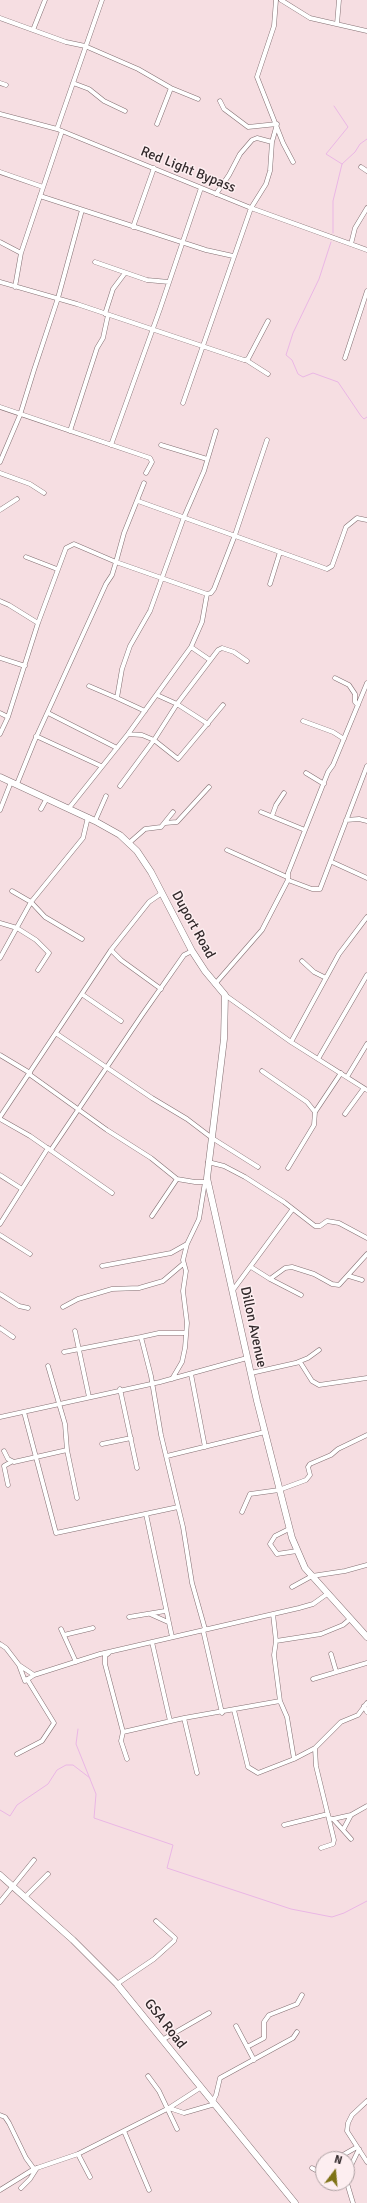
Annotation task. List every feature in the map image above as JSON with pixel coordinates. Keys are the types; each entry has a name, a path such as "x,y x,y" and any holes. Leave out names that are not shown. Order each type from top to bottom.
{"street":[{"path":"33,30 45,0"},
{"path":"15,287 21,253 43,187 73,83 102,0"},
{"path":"276,0 274,26 257,77 293,162"},
{"path":"281,0 310,18 367,31"},
{"path":"337,24 339,0"},
{"path":"0,18 66,42 85,46 138,69 171,88 198,100"},
{"path":"0,83 6,85"},
{"path":"73,83 89,89 104,101 125,111"},
{"path":"157,124 171,88"},
{"path":"220,101 224,109 248,127 277,124"},
{"name":"Red Light Bypass","path":"0,114 59,130 251,208 367,250"},
{"path":"183,403 251,208 266,184 270,171 272,142 277,124"},
{"path":"216,194 229,175 240,154 252,140 257,138 272,142"},
{"path":"361,167 367,171"},
{"path":"133,227 154,168"},
{"path":"0,172 43,187"},
{"path":"111,445 153,329 201,188"},
{"path":"40,196 133,227 233,256"},
{"path":"351,244 355,228 367,208"},
{"path":"0,462 11,430 20,414 58,298 82,210"},
{"path":"0,242 21,253"},
{"path":"95,262 147,280 169,282"},
{"path":"70,431 97,348 103,338 106,314 114,290 125,273"},
{"path":"0,282 58,298 204,345 246,360 268,374"},
{"path":"345,358 367,291"},
{"path":"246,360 268,321"},
{"path":"0,408 150,458 152,462 146,473"},
{"path":"117,698 124,659 133,639 141,629 150,611 161,577 207,460 216,431"},
{"path":"207,594 214,589 235,535 267,440"},
{"path":"161,444 207,460"},
{"path":"0,473 30,484 44,493"},
{"path":"0,810 48,713 106,584 112,575 124,533 144,483"},
{"path":"0,510 17,498"},
{"path":"138,501 329,569 332,566 346,526 357,518 367,520"},
{"path":"0,734 8,716 38,623 66,548 74,544 116,562 207,594"},
{"path":"270,584 280,552"},
{"path":"26,557 57,569"},
{"path":"69,808 128,734 191,647 202,622 207,594"},
{"path":"0,601 38,623"},
{"path":"191,647 210,660"},
{"path":"120,786 154,740 177,704 210,660 222,648 234,652 247,661"},
{"path":"0,658 24,666"},
{"path":"335,678 349,685 355,694 355,702 358,705"},
{"path":"215,984 262,930 288,879 305,830 367,683"},
{"path":"89,686 144,711"},
{"path":"157,695 177,704 208,724"},
{"path":"128,734 142,735 154,740 178,759 223,705"},
{"path":"0,713 8,716"},
{"path":"48,713 117,748"},
{"path":"303,721 344,739"},
{"path":"36,736 101,766"},
{"path":"227,850 288,879 312,889 320,889 332,862 346,820 367,766"},
{"path":"306,774 315,777 324,784"},
{"name":"Duport Road","path":"0,777 88,817 129,843 141,856 192,951 215,984 225,995 291,1042 365,1089"},
{"path":"165,823 177,822 208,787"},
{"path":"272,816 276,805 284,793"},
{"path":"95,821 106,796"},
{"path":"41,809 47,798"},
{"path":"129,843 145,829 161,827 172,812"},
{"path":"260,812 305,830"},
{"path":"0,958 31,902 83,838 88,817"},
{"path":"346,820 360,819 367,822"},
{"path":"332,862 367,878"},
{"path":"12,891 31,902 45,917 82,939"},
{"path":"112,1193 49,1149 0,1118 57,1034 111,950 149,902 162,893"},
{"path":"291,1042 339,954 367,917"},
{"path":"0,923 17,928 36,940 49,953 38,970"},
{"path":"111,950 121,960 161,989"},
{"path":"0,1224 49,1149 184,955 192,951"},
{"path":"302,961 314,972 326,978"},
{"path":"318,1059 367,975"},
{"path":"82,995 121,1021"},
{"name":"Dillon Avenue","path":"225,995 224,1039 206,1180 279,1490 297,1552 312,1576 367,1637"},
{"path":"57,1034 152,1098 188,1119 212,1138 258,1167"},
{"path":"347,1077 367,1044"},
{"path":"0,1055 30,1073 78,1109 151,1158 177,1179 206,1180 199,1219 187,1244 184,1264 186,1271 183,1291 187,1323 186,1333 182,1362 172,1379"},
{"path":"262,1071 307,1102 315,1112"},
{"path":"288,1168 314,1124 315,1112 341,1073"},
{"path":"346,1114 365,1089"},
{"path":"208,1162 224,1166 245,1178 284,1202 292,1210 316,1226 320,1226 328,1221 339,1223 367,1238"},
{"path":"0,1175 22,1189"},
{"path":"152,1216 177,1179"},
{"path":"233,1290 292,1210"},
{"path":"0,1235 30,1254"},
{"path":"102,1266 171,1253 187,1244"},
{"path":"270,1279 289,1267 314,1274 332,1284 339,1285 349,1276 367,1254"},
{"path":"63,1306 78,1299 112,1289 139,1288 163,1281 184,1264"},
{"path":"251,1267 301,1295"},
{"path":"349,1276 362,1280"},
{"path":"0,1294 19,1306 28,1308"},
{"path":"0,1328 13,1337"},
{"path":"75,1331 88,1397"},
{"path":"64,1352 159,1333 186,1333"},
{"path":"141,1337 187,1545 192,1583 222,1713"},
{"path":"251,1373 298,1362 308,1358 319,1350"},
{"path":"0,1417 120,1389 172,1379 247,1358"},
{"path":"298,1362 304,1365 312,1381 319,1385 367,1378"},
{"path":"48,1366 65,1424 66,1450 77,1498"},
{"path":"191,1374 205,1447"},
{"path":"120,1389 137,1468"},
{"path":"24,1412 56,1534 178,1507"},
{"path":"167,1456 265,1432"},
{"path":"242,1512 250,1494 279,1490 306,1480 310,1475 308,1467 310,1464 331,1455 366,1435"},
{"path":"102,1444 131,1438"},
{"path":"8,1485 4,1466 11,1462 36,1458 66,1450"},
{"path":"4,1451 11,1462"},
{"path":"146,1514 165,1611 172,1637"},
{"path":"290,1529 275,1536 270,1544 277,1554 297,1552"},
{"path":"292,1587 312,1576 345,1571 367,1565"},
{"path":"0,1644 6,1648 19,1665 25,1681 34,1675 112,1651 313,1604 327,1594"},
{"path":"129,1617 165,1611"},
{"path":"150,1614 168,1622"},
{"path":"273,1614 276,1641 274,1655 280,1687 280,1701 287,1717 294,1759"},
{"path":"276,1641 321,1634 343,1625 350,1619"},
{"path":"64,1635 93,1628"},
{"path":"61,1629 76,1662"},
{"path":"152,1642 170,1721"},
{"path":"112,1651 105,1656 105,1664 123,1732 121,1741 127,1759"},
{"path":"331,1654 336,1671"},
{"path":"313,1679 336,1671 367,1664"},
{"path":"19,1665 34,1675"},
{"path":"17,1754 42,1741 54,1724 28,1679"},
{"path":"123,1732 184,1718 222,1713 280,1701"},
{"path":"234,1710 248,1767 258,1773 294,1759 315,1748 341,1722 358,1715 366,1704"},
{"path":"366,1704 367,1712"},
{"path":"184,1718 197,1772"},
{"path":"315,1748 316,1766 330,1817 334,1842 329,1847 321,1848"},
{"path":"284,1825 351,1815 367,1806"},
{"path":"343,1830 351,1815"},
{"path":"330,1817 351,1839"},
{"path":"0,1902 34,1860"},
{"path":"25,1897 48,1874"},
{"name":"GSA Road","path":"0,1876 73,1940 117,1984 295,2203"},
{"path":"117,1984 154,1959 174,1941 175,1938 156,1921"},
{"path":"247,2047 264,2038 264,2022 269,2015 297,2004 302,1995"},
{"path":"162,2040 209,2013"},
{"path":"236,2026 254,2060"},
{"path":"169,2108 184,2113 214,2103 220,2078 293,2038 297,2032"},
{"path":"148,2076 169,2108 177,2129"},
{"path":"0,2190 36,2168 78,2154 124,2131 169,2108 200,2088"},
{"path":"367,2101 352,2115 347,2126 351,2139 367,2162"},
{"path":"0,2115 5,2117 26,2158 36,2168"},
{"path":"124,2131 149,2190"},
{"path":"352,2151 358,2148"},
{"path":"355,2155 358,2148"},
{"path":"78,2154 90,2177"},
{"path":"21,2188 30,2179 36,2168"},
{"path":"349,2191 353,2203"}],"waterway":[{"path":"334,106 348,127 326,154 342,164"},
{"path":"333,233 333,201 342,164 355,152 360,144 367,139"},
{"path":"331,242 319,279 293,333 286,355 292,360 298,374 303,377 313,373 338,382 361,416 364,419 367,417"},
{"path":"78,1729 76,1744 96,1794 94,1818 173,1845 167,1868 291,1909 332,1917 344,1913 367,1901"},
{"path":"0,1810 10,1816 17,1805 48,1784 57,1770 66,1765 73,1765 90,1778"}]}
